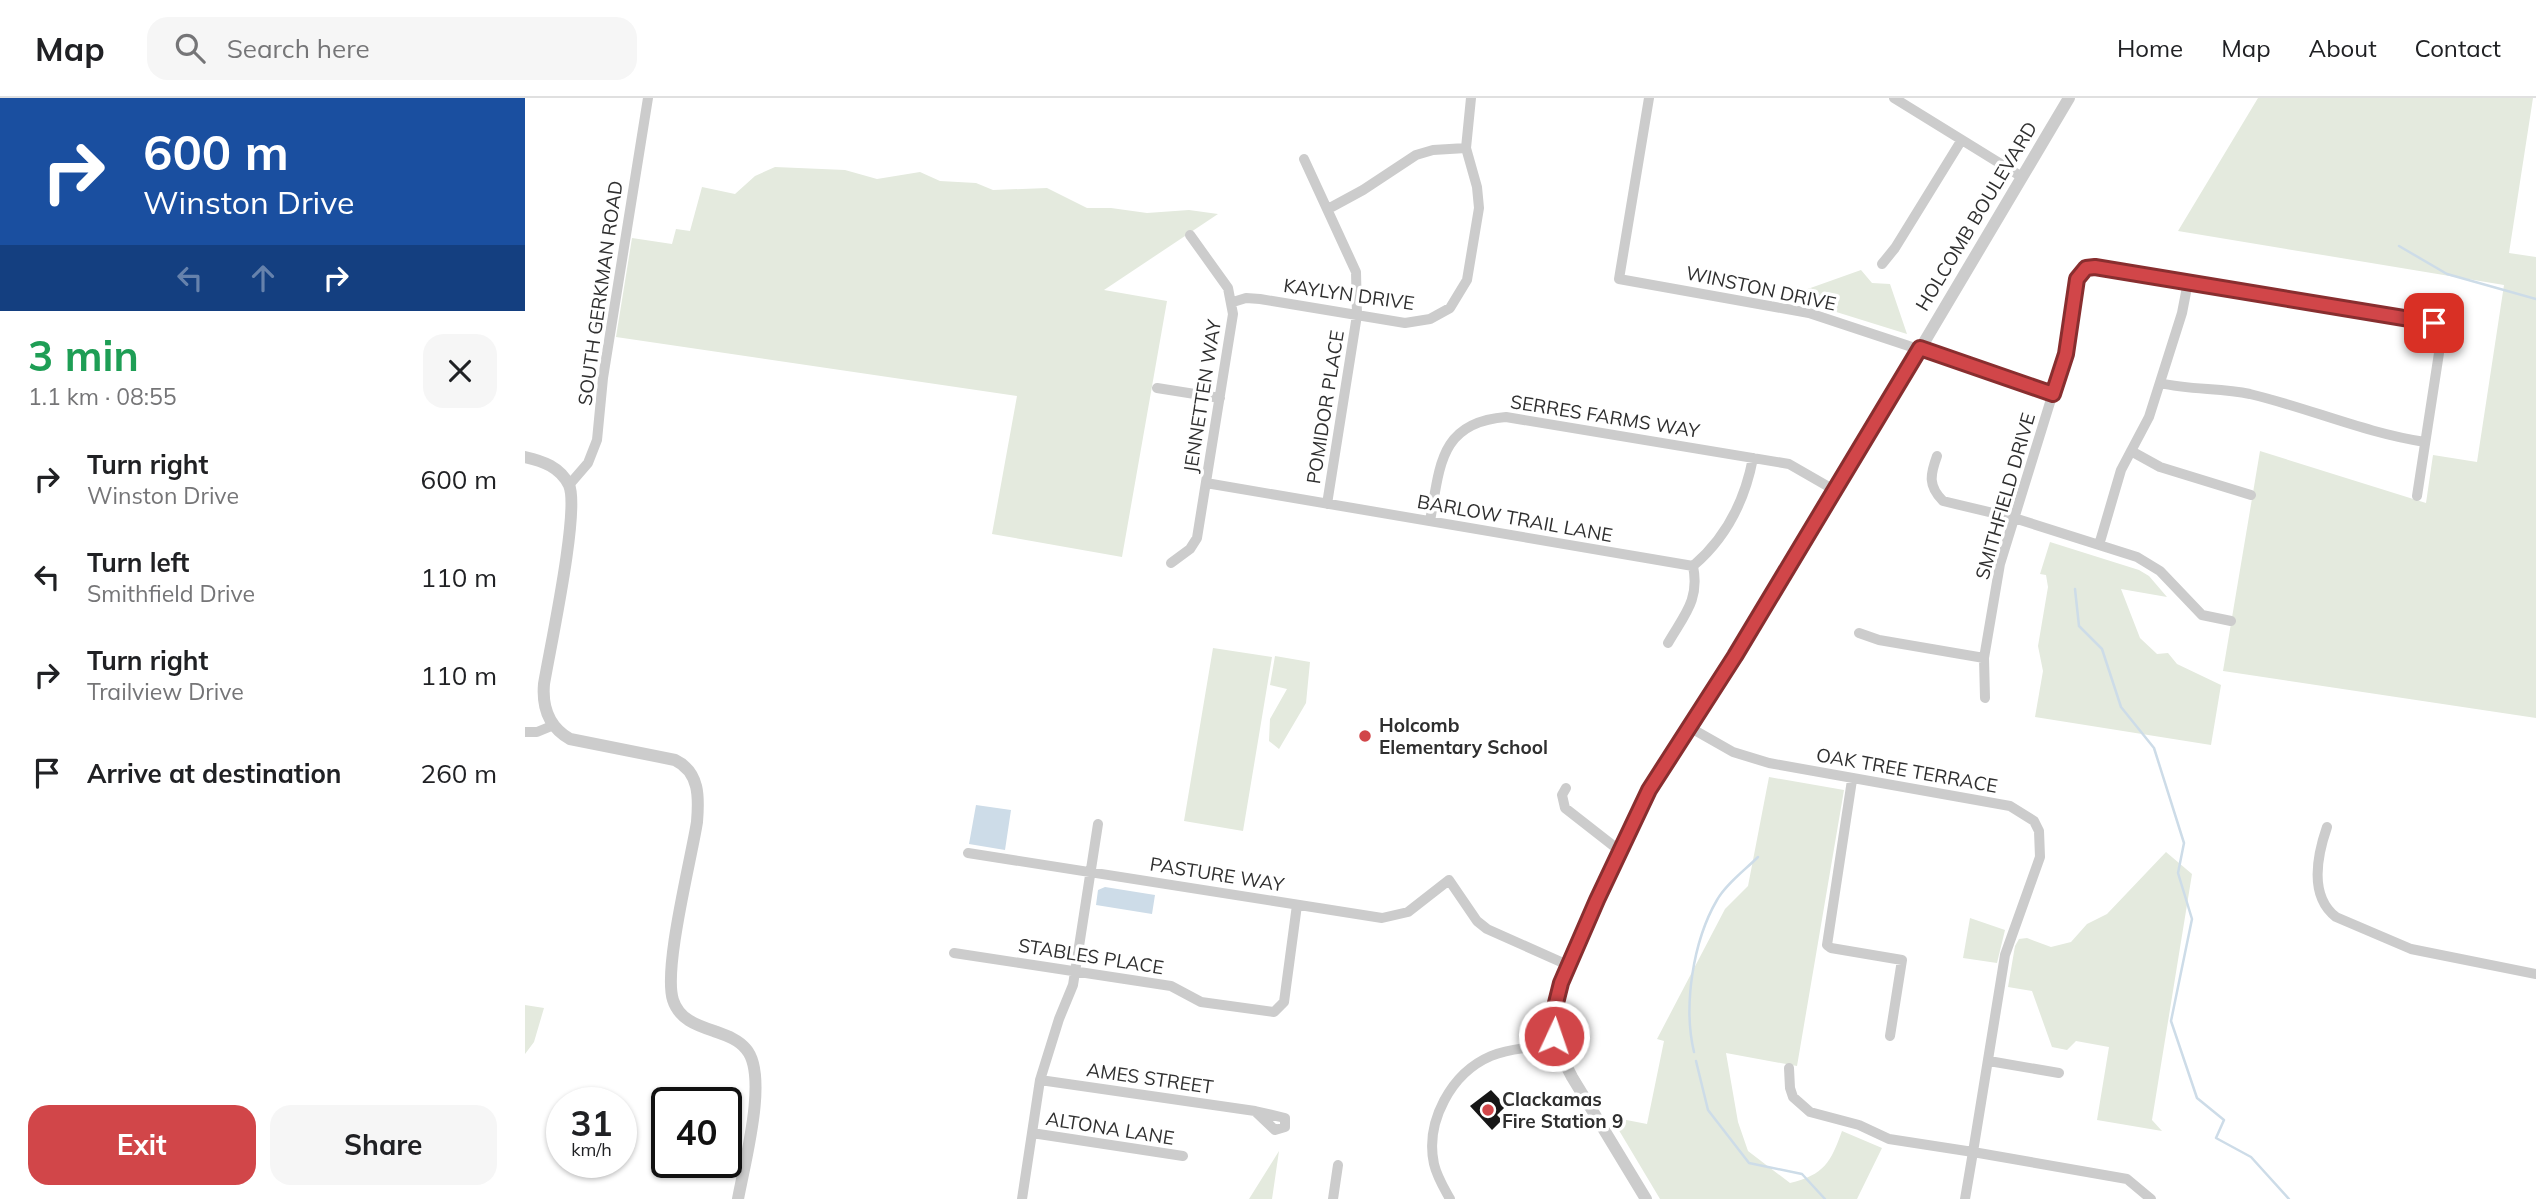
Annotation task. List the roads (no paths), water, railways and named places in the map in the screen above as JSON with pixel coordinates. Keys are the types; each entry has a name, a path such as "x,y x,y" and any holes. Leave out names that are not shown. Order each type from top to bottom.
{"street":[{"name":"SOUTH GERKMAN ROAD","path":"569,485 588,463 597,440 603,378 648,98"},
{"name":"KAYLYN DRIVE","path":"1233,302 1246,298 1260,299 1417,322 1440,315 1456,301 1467,280 1479,208 1477,187 1465,148 1471,98"},
{"path":"1893,98 2022,177"},
{"name":"HOLCOMB BOULEVARD","path":"1646,1199 1556,1046 1554,1011 1570,965 1649,790 1836,491 2069,98"},
{"name":"WINSTON DRIVE","path":"1648,104 1619,279 1795,309 2053,394"},
{"path":"1882,264 1895,248 1962,141"},
{"path":"1328,209 1363,190 1416,155 1433,150 1465,148"},
{"name":"POMIDOR PLACE","path":"1304,159 1356,272 1357,315 1327,504"},
{"name":"JENNETTEN WAY","path":"1171,562 1190,549 1197,538 1232,328 1233,302 1228,288 1190,235"},
{"name":"SMITHFIELD DRIVE","path":"1985,698 1984,657 2000,564 2066,354 2077,279 2086,268 2189,282"},
{"path":"2099,545 2121,470 2145,427 2189,282 2434,323 2439,327 2441,340 2417,496"},
{"path":"2160,383 2252,395 2373,432 2425,442"},
{"path":"1157,388 1220,398"},
{"name":"SERRES FARMS WAY","path":"1430,521 1443,457 1452,442 1465,428 1482,419 1506,417 1789,464 1836,491"},
{"path":"2131,451 2150,463 2251,495"},
{"path":"1937,456 1930,480 1936,494 1943,501 2014,518 2147,561 2202,615 2231,621"},
{"path":"525,457 554,467 569,485 572,498 572,516 543,692 546,711 554,725 567,737 675,760 689,770 696,783 697,822 672,964 671,990 676,1007 684,1018 740,1043 748,1051 755,1065 756,1093 738,1199"},
{"path":"1668,643 1695,597 1693,566 1713,549 1747,490 1753,458"},
{"name":"BARLOW TRAIL LANE","path":"1206,483 1693,566"},
{"path":"1859,633 1879,640 1984,657"},
{"path":"525,732 537,732 554,725"},
{"name":"OAK TREE TERRACE","path":"1689,727 1749,758 1851,780 2010,806 2027,815 2039,831 2041,857 2005,955 1965,1199"},
{"path":"1851,780 1827,945 1831,948 1902,960 1890,1036"},
{"path":"1566,788 1562,795 1565,808 1620,850"},
{"path":"1022,1199 1040,1080 1075,972 1098,824"},
{"path":"2327,827 2321,845 2318,882 2327,910 2336,917 2411,949 2536,974"},
{"name":"PASTURE WAY","path":"968,853 1382,918 1396,917 1413,908 1433,889 1449,880 1472,915 1487,929 1558,963 1570,965"},
{"name":"STABLES PLACE","path":"954,953 1171,986 1201,1002 1274,1012 1284,1002 1297,905"},
{"path":"1450,1199 1436,1172 1433,1145 1437,1116 1449,1093 1470,1069 1493,1055 1518,1049 1556,1046"},
{"path":"1989,1061 2059,1073"},
{"path":"1789,1068 1793,1097 1810,1112 1859,1125 1889,1139 2127,1179 2151,1199"},
{"name":"AMES STREET","path":"1040,1080 1255,1111"},
{"name":"ALTONA LANE","path":"1032,1133 1183,1156"},
{"path":"1333,1199 1338,1165"}],"water":[{"path":"976,805 1011,810 1005,850 969,844"},
{"path":"1105,887 1155,895 1152,914 1096,905 1098,890"}],"waterway":[{"path":"2399,246 2447,274 2536,299"},
{"path":"2075,589 2079,626 2102,649 2121,707 2154,748 2184,843 2178,873 2192,919 2171,1021 2197,1098 2224,1120 2216,1138 2251,1157 2289,1199"},
{"path":"1694,1052 1690,995 1692,974 1702,935 1721,894 1758,857"},
{"path":"1696,1061 1708,1110 1749,1163 1802,1174 1825,1199"}],"place":[{"name":"Holcomb Elementary School","path":"1365,736"},
{"name":"Clackamas Fire Station 9","path":"1488,1110"}]}
